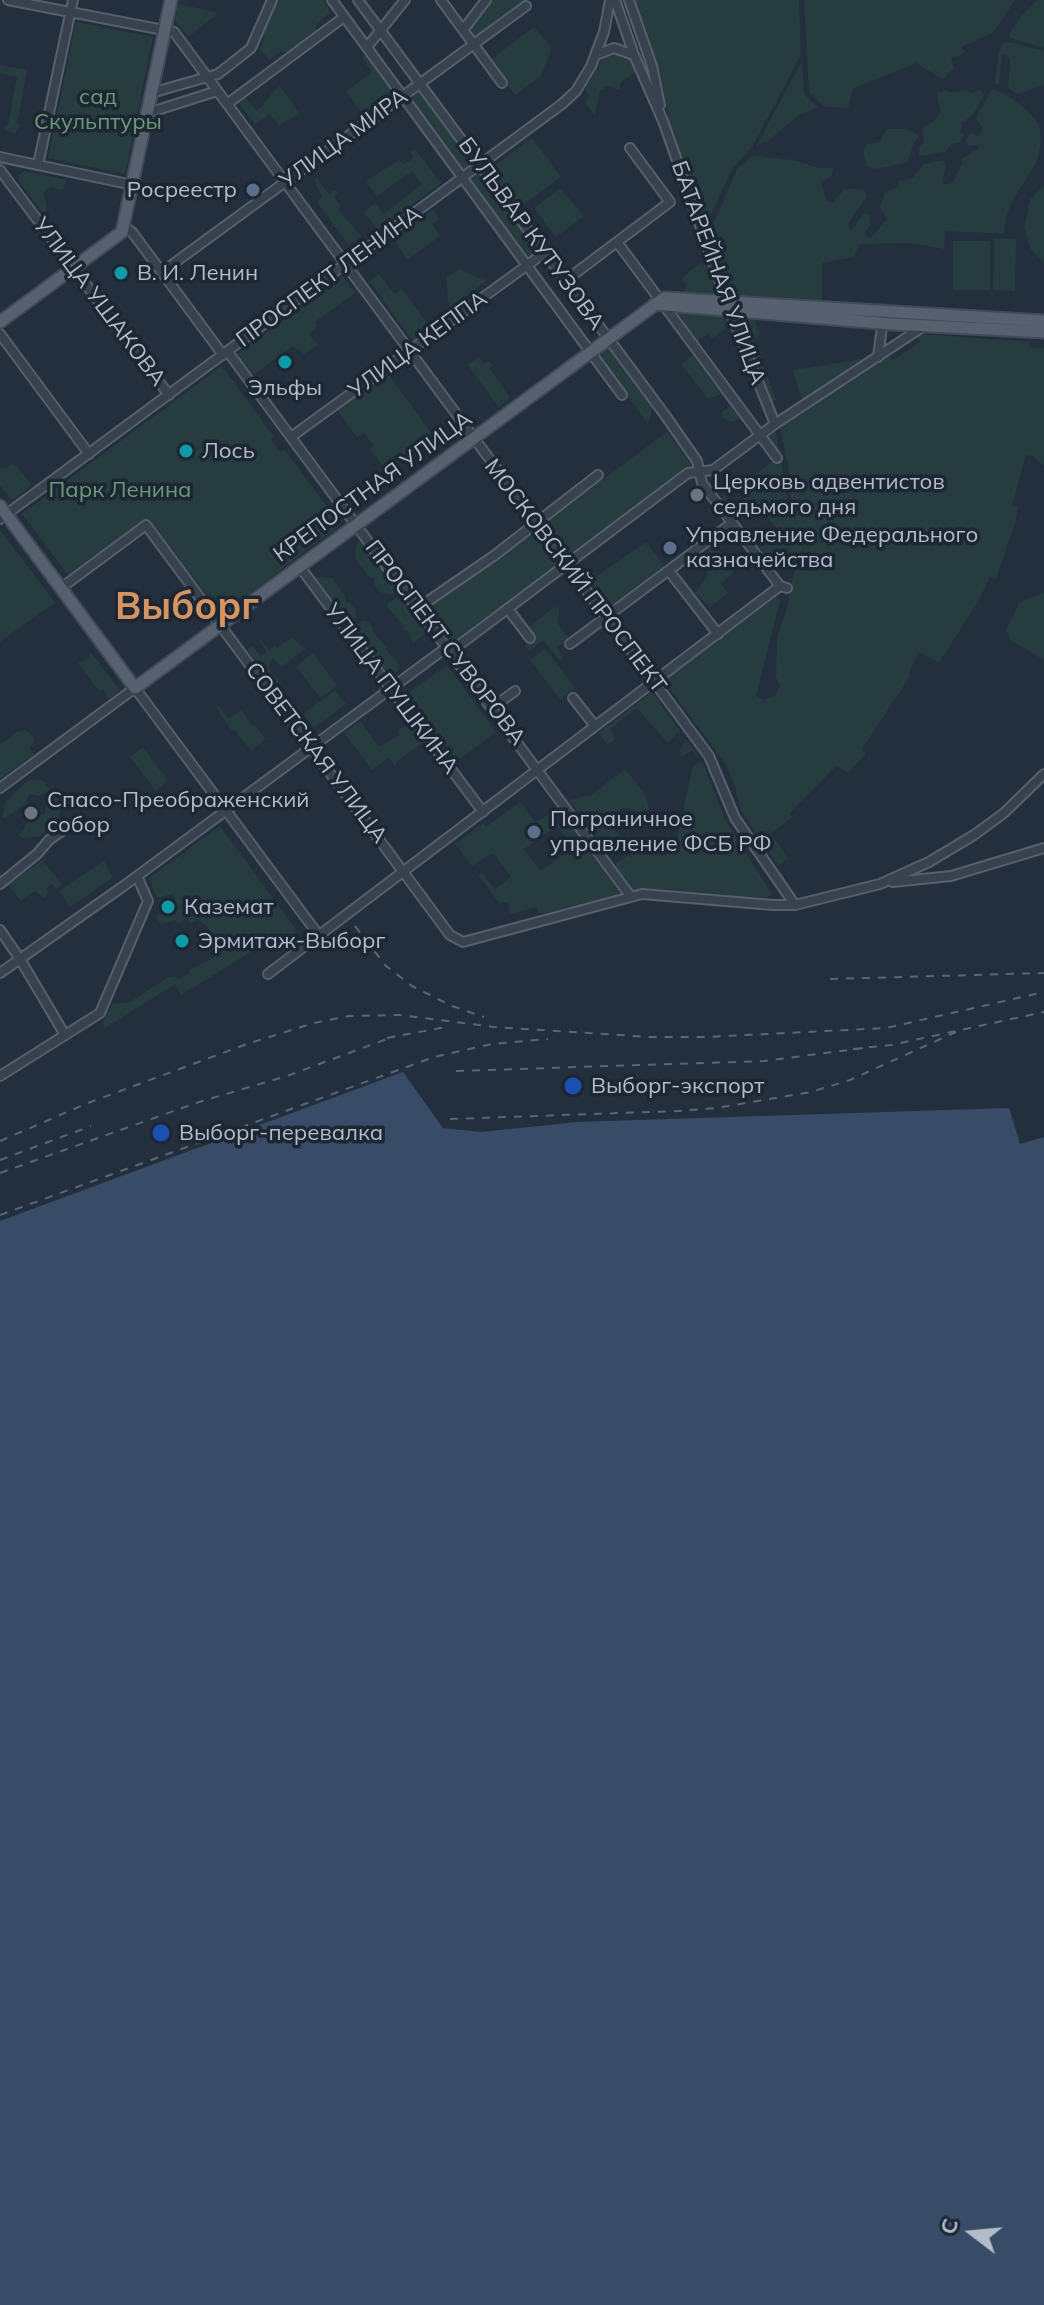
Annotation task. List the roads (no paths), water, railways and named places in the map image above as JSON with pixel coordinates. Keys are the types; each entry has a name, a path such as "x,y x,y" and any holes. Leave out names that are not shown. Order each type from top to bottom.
{"main road":[{"path":"0,322 122,232 171,0"},
{"path":"659,303 884,318 1044,321"},
{"name":"КРЕПОСТНАЯ УЛИЦА","path":"135,688 659,303"},
{"path":"884,318 925,325 1044,332"},
{"path":"2,513 135,688"}],"street":[{"path":"8,0 165,30"},
{"path":"38,165 73,0"},
{"path":"151,93 218,74 251,48 272,0"},
{"name":"БУЛЬВАР КУТУЗОВА","path":"332,0 622,395"},
{"name":"БУЛЬВАР КУТУЗОВА","path":"358,0 608,339 666,423 697,461 702,483 784,587 718,634"},
{"path":"367,47 405,0"},
{"path":"441,0 502,83"},
{"path":"463,30 486,0"},
{"name":"ПРОСПЕКТ ЛЕНИНА","path":"2,513 89,454 569,98 583,81 596,56 612,0"},
{"name":"БАТАРЕЙНАЯ УЛИЦА","path":"612,0 663,121 775,424"},
{"name":"БАТАРЕЙНАЯ УЛИЦА","path":"629,0 652,66 663,121"},
{"name":"УЛИЦА МИРА","path":"162,272 526,6"},
{"path":"608,15 620,19"},
{"path":"227,104 344,17"},
{"name":"МОСКОВСКИЙ ПРОСПЕКТ","path":"165,30 174,32 709,756 735,818 795,905"},
{"path":"596,56 614,48 634,55"},
{"path":"148,113 217,91"},
{"path":"565,281 670,202 630,148"},
{"path":"0,157 133,185"},
{"path":"2,172 16,161"},
{"name":"УЛИЦА УШАКОВА","path":"2,172 169,395"},
{"name":"ПРОСПЕКТ СУВОРОВА","path":"124,226 132,232 291,437 631,897"},
{"path":"617,242 659,303 777,458"},
{"name":"УЛИЦА КЕППА","path":"291,437 544,253"},
{"path":"878,357 884,318"},
{"path":"0,973 443,650 454,649 688,473 713,470 775,424 925,325"},
{"path":"0,334 89,454"},
{"path":"418,608 598,475"},
{"path":"570,644 732,523"},
{"name":"СОВЕТСКАЯ УЛИЦА","path":"61,588 146,525 450,935 458,941 481,939 631,897"},
{"name":"УЛИЦА ПУШКИНА","path":"300,567 483,812"},
{"path":"268,974 718,634 669,571"},
{"path":"508,609 530,638"},
{"path":"135,688 320,937"},
{"name":"КРЕПОСТНАЯ УЛИЦА","path":"0,788 135,688"},
{"path":"492,708 515,691"},
{"path":"573,698 595,726"},
{"path":"880,884 929,862 990,824 1044,774"},
{"path":"0,884 49,840 75,822"},
{"path":"631,897 648,894 795,905 880,884 951,876 1044,848"},
{"path":"929,862 924,870 926,875 933,878"},
{"path":"0,1076 100,1013 148,901 137,876"},
{"path":"0,930 65,1035"}],"water":[{"path":"403,1072 443,1128 481,1132 577,1122 1009,1108 1020,1144 1044,1137 1044,2305 0,2305 0,1221"}],"railway":[{"path":"355,926 386,966 412,986 452,1006 484,1017"},
{"path":"830,979 1044,973"},
{"path":"0,1141 88,1103 247,1044 314,1023 349,1016 400,1015 494,1027 650,1037 706,1037 886,1028 1044,992"},
{"path":"853,1049 891,1045 1044,1012"},
{"path":"387,1038 446,1027"},
{"path":"450,1119 678,1111 716,1108 811,1092 850,1080 956,1032"},
{"path":"0,1173 199,1102 287,1076 395,1036"},
{"path":"0,1215 434,1057 492,1044 548,1039"},
{"path":"456,1071 764,1061 864,1048"},
{"path":"0,1160 91,1126"}],"place":[{"name":"Росреестр","path":"253,190"},
{"name":"В. И. Ленин","path":"121,273"},
{"name":"Эльфы","path":"285,362"},
{"name":"Лось","path":"186,451"},
{"name":"Церковь адвентистов седьмого дня","path":"697,495"},
{"name":"Управление Федерального казначейства","path":"670,548"},
{"name":"Спасо-Преображенский собор","path":"31,813"},
{"name":"Пограничное управление ФСБ РФ","path":"534,832"},
{"name":"Каземат","path":"168,907"},
{"name":"Эрмитаж-Выборг","path":"182,941"},
{"name":"Выборг-экспорт","path":"573,1086"},
{"name":"Выборг-перевалка","path":"161,1133"}],"district":[{"name":"Выборг","path":"187,608"}],"park label":[{"name":"сад Скульптуры","path":"98,110"},
{"name":"Парк Ленина","path":"120,490"}]}
